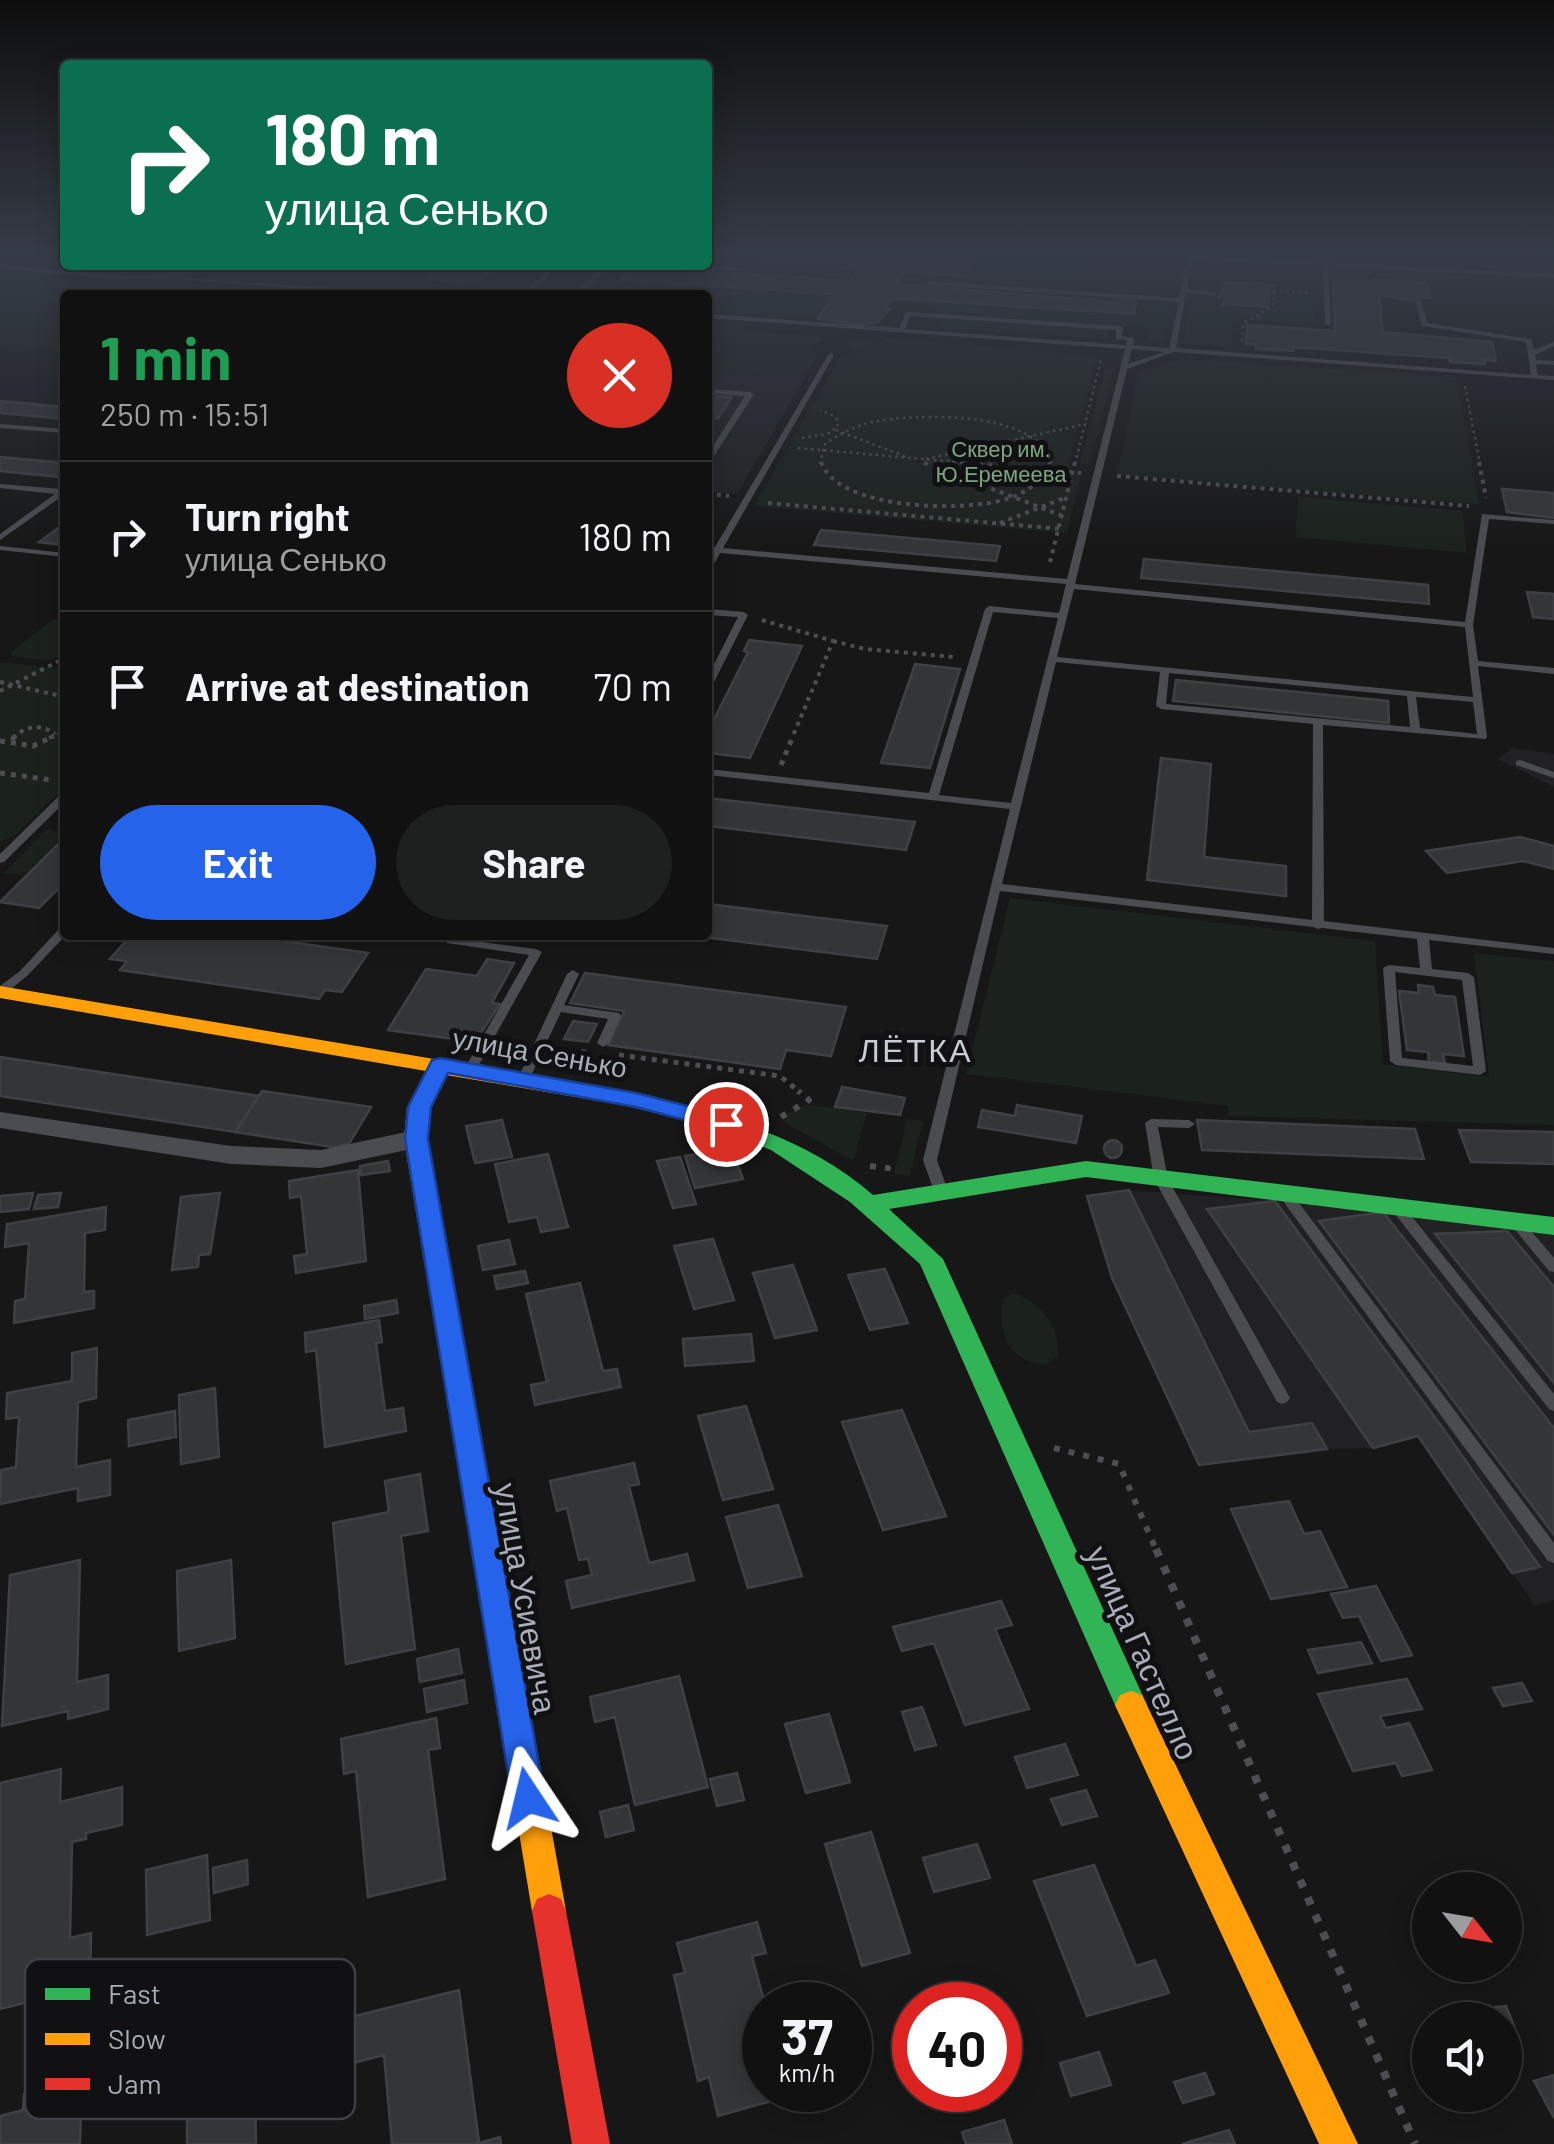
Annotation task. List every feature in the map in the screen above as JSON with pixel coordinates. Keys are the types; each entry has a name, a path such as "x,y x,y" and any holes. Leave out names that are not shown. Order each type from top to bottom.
{"street":[{"name":"улица Сенько","path":"0,992 636,1100 726,1124 780,1146 870,1204"},
{"name":"улица Усиевича","path":"440,1065 420,1107 416,1139 514,1720 591,2144"},
{"path":"0,1120 248,1156 320,1159 416,1139"},
{"path":"870,1204 1086,1170 1554,1226"},
{"name":"улица Гастелло","path":"870,1204 930,1259 1136,1717 1339,2144"}],"lane":[{"path":"941,1192 930,1160 1014,806 1129,351"},
{"path":"1125,367 1169,351"},
{"path":"1187,351 1554,378"},
{"path":"1531,351 1534,376"},
{"path":"1532,358 1543,351"},
{"path":"712,550 746,502 831,355"},
{"path":"1532,358 1554,363"},
{"path":"712,391 750,394 712,453"},
{"path":"0,426 60,432"},
{"path":"0,486 60,491"},
{"path":"0,538 60,494"},
{"path":"1165,670 1161,706 1482,737 1469,624 1484,512 1554,522"},
{"path":"0,548 60,554"},
{"path":"712,550 1469,624"},
{"path":"933,797 988,610 1062,616"},
{"path":"712,612 744,615 712,676"},
{"path":"1052,659 1478,700"},
{"path":"1474,663 1554,670"},
{"path":"1411,693 1415,730"},
{"path":"1318,721 1318,926"},
{"path":"1520,763 1554,775"},
{"path":"712,772 1014,806"},
{"path":"0,860 60,801"},
{"path":"997,887 1554,951"},
{"path":"0,992 60,934"},
{"path":"1423,937 1426,972"},
{"path":"451,941 536,952 470,1070"},
{"path":"1389,968 1426,972 1468,977 1480,1071 1396,1061 1389,968"},
{"path":"522,1080 573,974"},
{"path":"557,1008 615,1016 603,1044"},
{"path":"1189,1124 1152,1124 1161,1179 1282,1398"},
{"path":"1285,1194 1554,1556"},
{"path":"1397,1207 1554,1405"},
{"path":"1515,1222 1554,1267"}],"path":[{"path":"1046,580 1103,352"},
{"path":"781,442 918,461 1052,470 1484,512 1488,508 1466,396"},
{"path":"801,408 836,417 840,425 821,450 820,465 832,480 881,499 948,506 1012,497 1037,486 1052,470"},
{"path":"781,442 879,421 939,417 986,422 1030,437 1049,452 1052,470"},
{"path":"918,461 1086,424"},
{"path":"839,431 1040,507 1084,528"},
{"path":"999,524 1067,497"},
{"path":"746,502 1084,528"},
{"path":"744,615 865,649 973,659"},
{"path":"775,779 833,641"},
{"path":"0,691 60,660"},
{"path":"0,682 60,696"},
{"path":"0,742 12,740 19,731 33,727 47,727 54,734"},
{"path":"12,740 21,746 36,746 60,733"},
{"path":"0,774 60,781"},
{"path":"1012,1438 1119,1464 1415,2144"}],"shaded area":[{"path":"712,372 804,379 737,494 712,492"},
{"path":"1513,748 1554,754 1554,787 1498,759"},
{"path":"1129,1190 1275,1201 1554,1235 1554,1600 1535,1606 1418,1436 1373,1448 1327,1449 1199,1465 1112,1278 1087,1196"}],"green space":[{"path":"712,351 814,351 818,355 804,379 712,372"},
{"name":"Сквер им. Ю.Еремеева","path":"858,351 1040,351 1097,356 1066,474 1081,476 1067,533 754,506 840,357"},
{"path":"1182,359 1456,377 1479,504 1118,475 1138,373"},
{"path":"1105,369 1114,370 1090,465 1080,464"},
{"path":"1298,497 1462,511 1467,553 1296,537"},
{"path":"60,618 60,656 47,661 12,656 11,652"},
{"path":"0,662 60,668 60,792 17,834 0,842"},
{"path":"47,828 60,832 60,839 24,875 4,873"},
{"path":"1010,898 1375,941 1383,1064 1489,1077 1474,953 1554,961 1554,1125 1229,1116 1228,1106 966,1074"},
{"path":"807,1104 867,1113 853,1161 785,1123 785,1115"},
{"path":"907,1119 923,1121 910,1176 894,1174"},
{"path":"1013,1293 1032,1303 1053,1327 1057,1357 1047,1364 1024,1359 1009,1345 1002,1324 1003,1300"}],"building":[{"path":"1350,351 1494,351 1496,361 1450,362 1449,358"},
{"path":"712,395 732,397 718,418 712,418"},
{"path":"0,401 60,407 60,419 0,413"},
{"path":"0,457 60,463 59,477 0,471"},
{"path":"1502,489 1554,493 1554,518 1507,512"},
{"path":"60,527 60,544 39,542"},
{"path":"821,530 1000,546 996,561 814,545"},
{"path":"1144,559 1428,585 1429,604 1141,578"},
{"path":"1527,592 1554,594 1554,619 1533,617"},
{"path":"749,640 802,646 750,758 712,753 712,723 748,652 744,651"},
{"path":"915,664 960,669 930,768 881,763"},
{"path":"1176,680 1388,701 1389,723 1173,701"},
{"path":"1161,758 1211,764 1204,857 1286,866 1286,896 1147,880"},
{"path":"712,798 915,822 906,850 712,826"},
{"path":"1520,837 1554,846 1554,869 1523,861 1447,873 1426,851"},
{"path":"60,842 60,887 39,908 0,902"},
{"path":"712,904 887,926 877,959 712,938"},
{"path":"127,940 275,940 368,953 342,992 325,990 319,999 120,970 127,961 110,959"},
{"path":"487,959 514,963 492,1003 500,1004 475,1042 388,1030 426,969 477,976"},
{"path":"585,973 846,1007 831,1056 786,1050 780,1069 608,1045 624,1011 570,1003"},
{"path":"1418,985 1433,987 1435,995 1455,997 1464,1056 1443,1054 1445,1063 1429,1062 1428,1052 1407,1050 1399,991 1419,993"},
{"path":"573,1021 597,1024 588,1042 564,1039"},
{"path":"0,1057 259,1096 235,1132 0,1096"},
{"path":"842,1087 905,1098 900,1115 835,1107"},
{"path":"262,1091 371,1107 349,1144 333,1147 235,1132"},
{"path":"1017,1105 1082,1116 1076,1143 978,1127 982,1110 1015,1116"},
{"path":"502,1120 512,1157 475,1163 466,1126"},
{"path":"1197,1120 1415,1129 1424,1159 1202,1150"},
{"path":"1459,1130 1554,1132 1554,1164 1471,1162"},
{"path":"1113,1140 1122,1149 1113,1158 1104,1149"},
{"path":"732,1148 743,1179 695,1188 685,1156"},
{"path":"548,1154 568,1227 541,1232 537,1217 509,1222 495,1164"},
{"path":"680,1157 696,1204 673,1208 657,1161"},
{"path":"388,1161 390,1171 361,1175 360,1166"},
{"path":"358,1170 366,1261 296,1273 294,1256 307,1254 301,1196 290,1198 289,1181"},
{"path":"1129,1190 1249,1432 1312,1423 1327,1449 1199,1465 1112,1278 1087,1196"},
{"path":"33,1193 29,1209 0,1212 0,1196"},
{"path":"61,1193 58,1207 34,1209 38,1195"},
{"path":"220,1193 210,1254 199,1255 198,1267 172,1270 181,1197"},
{"path":"1275,1201 1540,1567 1512,1573 1418,1436 1373,1448 1207,1209"},
{"path":"106,1207 105,1230 85,1233 84,1292 94,1291 94,1308 14,1323 15,1301 25,1299 29,1243 5,1247 7,1224"},
{"path":"1383,1212 1554,1428 1554,1535 1319,1221"},
{"path":"1507,1231 1554,1287 1554,1383 1435,1234"},
{"path":"713,1239 734,1300 694,1309 674,1246"},
{"path":"509,1240 515,1264 483,1270 478,1246"},
{"path":"793,1265 817,1330 775,1338 753,1273"},
{"path":"885,1269 908,1323 870,1330 848,1275"},
{"path":"525,1271 528,1283 497,1289 494,1276"},
{"path":"580,1283 603,1371 617,1369 621,1387 535,1405 531,1385 547,1382 526,1294"},
{"path":"396,1300 398,1313 365,1319 364,1306"},
{"path":"379,1320 382,1342 376,1343 385,1411 403,1408 406,1431 325,1447 316,1350 306,1352 305,1333"},
{"path":"751,1334 754,1361 685,1366 683,1339"},
{"path":"97,1348 96,1398 78,1402 76,1467 110,1460 110,1495 78,1501 78,1488 0,1504 1,1470 16,1467 19,1417 6,1419 7,1393 72,1381 72,1353"},
{"path":"215,1388 219,1457 181,1464 179,1395"},
{"path":"746,1406 773,1489 723,1500 698,1416"},
{"path":"902,1410 946,1516 883,1530 842,1422"},
{"path":"175,1411 176,1437 129,1446 128,1420"},
{"path":"634,1463 639,1484 629,1486 649,1563 687,1554 694,1580 572,1608 566,1581 592,1575 588,1559 579,1560 567,1508 557,1511 550,1481"},
{"path":"420,1474 428,1531 401,1536 415,1649 346,1664 333,1523 389,1512 385,1481"},
{"path":"1289,1501 1304,1534 1320,1531 1347,1587 1271,1599 1231,1509"},
{"path":"778,1505 802,1576 748,1588 726,1517"},
{"path":"80,1560 77,1682 108,1675 108,1709 68,1719 68,1711 2,1726 10,1575"},
{"path":"231,1560 235,1638 179,1651 177,1571"},
{"path":"1376,1586 1412,1655 1381,1661 1359,1616 1343,1618 1331,1594"},
{"path":"1001,1601 1012,1625 995,1629 1029,1709 965,1725 934,1643 902,1651 893,1627"},
{"path":"1361,1642 1372,1663 1318,1673 1308,1650"},
{"path":"458,1649 462,1673 420,1682 417,1659"},
{"path":"679,1676 708,1787 635,1805 615,1717 595,1722 590,1697"},
{"path":"1407,1679 1422,1709 1380,1716 1386,1728 1409,1723 1432,1770 1402,1776 1396,1763 1353,1771 1318,1694"},
{"path":"464,1680 467,1703 427,1712 424,1689"},
{"path":"1522,1683 1532,1701 1503,1706 1493,1688"},
{"path":"922,1707 936,1745 915,1750 902,1712"},
{"path":"829,1714 850,1782 806,1793 785,1724"},
{"path":"436,1718 440,1748 428,1750 445,1879 368,1897 356,1771 344,1774 341,1739"},
{"path":"1065,1744 1078,1775 1027,1788 1015,1757"},
{"path":"61,1769 60,1802 122,1787 122,1825 86,1833 86,1839 72,1842 70,1938 91,1933 91,1959 25,1959 25,2003 0,2009 0,1783"},
{"path":"737,1773 744,1800 717,1806 710,1779"},
{"path":"1086,1790 1097,1816 1062,1825 1051,1799"},
{"path":"628,1805 634,1830 606,1837 600,1812"},
{"path":"871,1832 910,1953 862,1966 825,1844"},
{"path":"977,1844 990,1878 934,1892 923,1858"},
{"path":"207,1855 210,1920 147,1935 146,1870"},
{"path":"247,1860 248,1884 214,1893 213,1868"},
{"path":"1094,1865 1136,1966 1155,1960 1169,1993 1087,2016 1034,1881"},
{"path":"757,1922 766,1953 752,1956 759,1982 742,1982 742,2109 718,2116 709,2077 698,2081 674,1975 685,1973 677,1943"},
{"path":"459,1990 479,2143 500,2137 501,2144 392,2144 384,2055 355,2063 355,2016"},
{"path":"1099,2052 1111,2085 1071,2096 1060,2063"},
{"path":"1205,2073 1214,2094 1183,2103 1174,2082"},
{"path":"1554,2075 1554,2118 1534,2081"},
{"path":"24,2094 25,2119 81,2119 80,2144 0,2144 0,2116 23,2110"},
{"path":"187,2119 255,2119 256,2144 187,2144"},
{"path":"1004,2120 1012,2144 966,2144 962,2132"},
{"path":"1229,2130 1235,2144 1182,2144"}],"traffic: fast":[{"path":"618,1097 720,1121 779,1145 859,1196 930,1259 1131,1705"},
{"path":"870,1204 1086,1169 1554,1226"}],"traffic: slow":[{"path":"0,992 618,1097"},
{"path":"440,1065 419,1107 416,1139 549,1911"},
{"path":"1131,1705 1339,2144"}],"traffic: jam":[{"path":"549,1911 591,2144"}],"district":[{"name":"ЛЁТКА","path":"916,1049"}],"route":[{"path":"528,1798 416,1139 420,1107 440,1065 636,1100 726,1124"}]}
